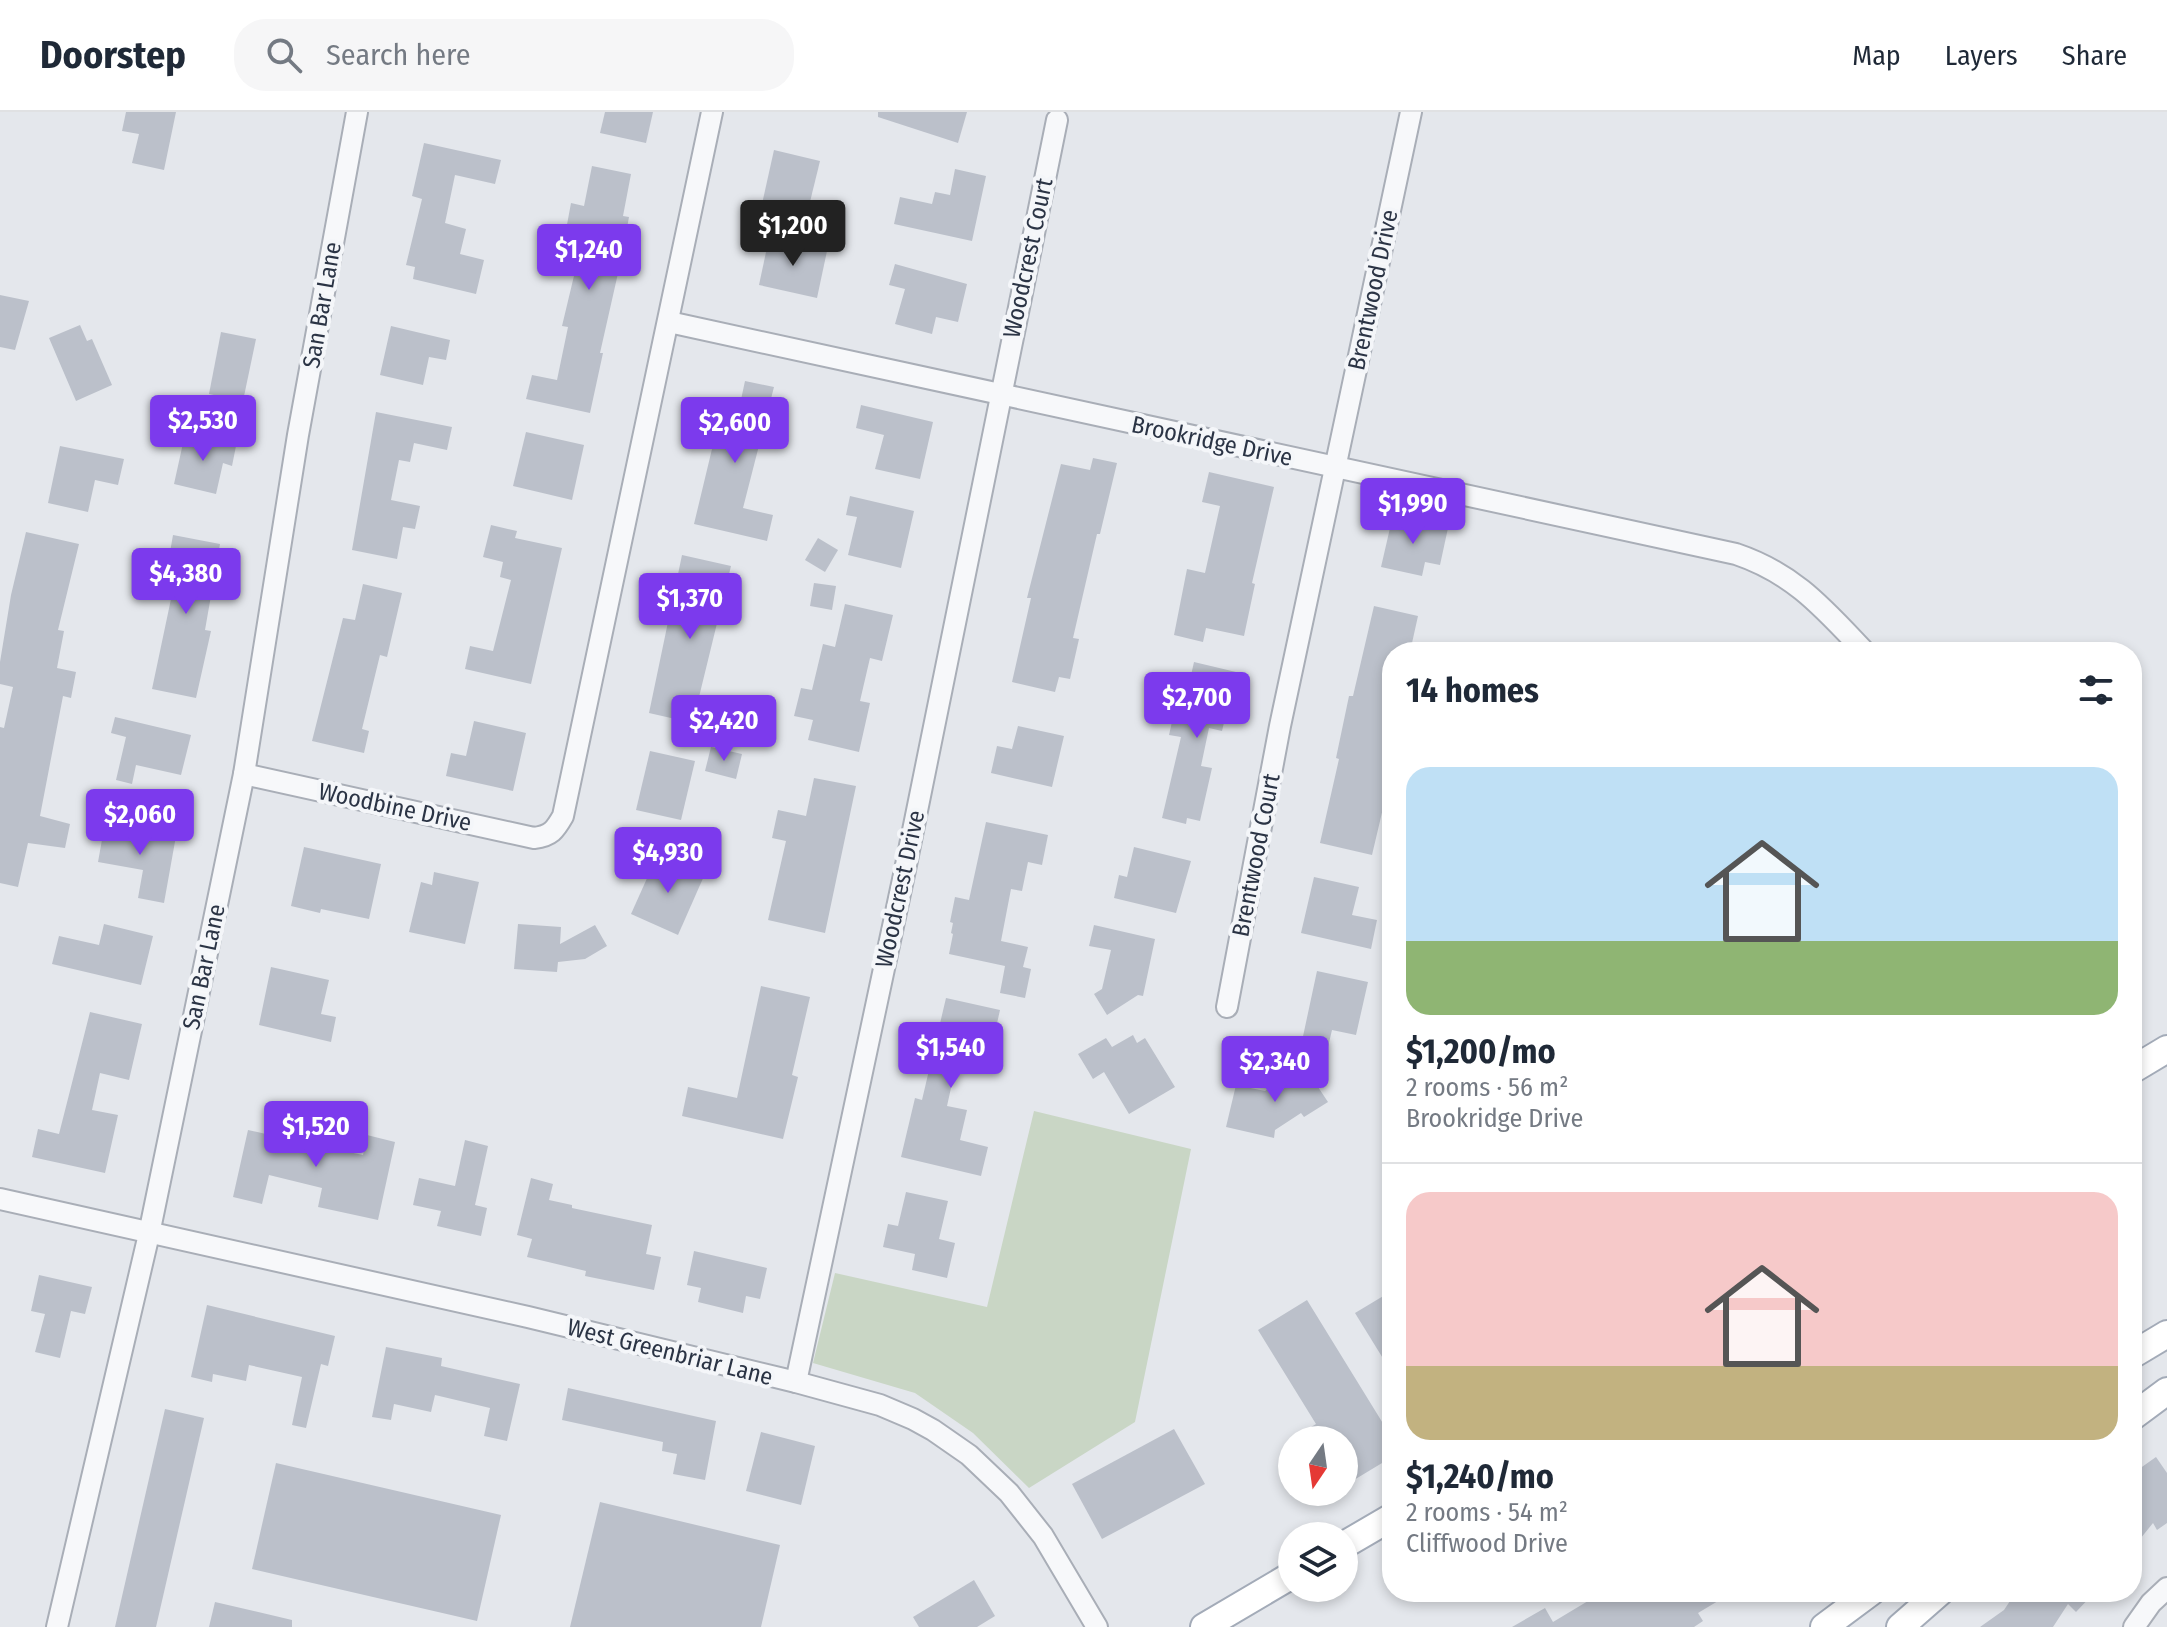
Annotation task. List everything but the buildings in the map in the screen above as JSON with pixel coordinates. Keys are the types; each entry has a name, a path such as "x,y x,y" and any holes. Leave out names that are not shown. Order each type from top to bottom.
{"main road":[{"path":"2142,1064 2167,1049"},
{"path":"2142,1349 2167,1334"},
{"path":"2142,1410 2167,1391"},
{"path":"1358,1537 1382,1523"},
{"path":"1204,1627 1278,1584"},
{"path":"1824,1627 1858,1602"},
{"path":"1900,1627 1929,1602"}],"street":[{"name":"San Bar Lane","path":"57,1627 149,1234 244,774 298,435 357,112"},
{"path":"669,322 712,112"},
{"name":"Brentwood Drive","path":"1335,467 1411,112"},
{"name":"Woodcrest Court","path":"1000,396 1057,120"},
{"name":"Woodbine Drive","path":"244,774 519,835 546,837 555,830 563,816 669,322"},
{"name":"Brookridge Drive","path":"669,322 1736,554 1765,564 1810,594 1856,642"},
{"name":"Woodcrest Drive","path":"796,1382 905,870 1000,396"},
{"name":"Brentwood Court","path":"1227,1007 1280,726 1335,467"},
{"name":"West Greenbriar Lane","path":"0,1199 528,1317 880,1405 913,1419 969,1455 1009,1493 1043,1536 1097,1627"},
{"path":"2134,1627 2151,1603 2167,1588"}],"green space":[{"path":"1034,1111 1191,1149 1135,1422 1029,1488 973,1433 915,1393 813,1363 835,1273 987,1307"}]}
